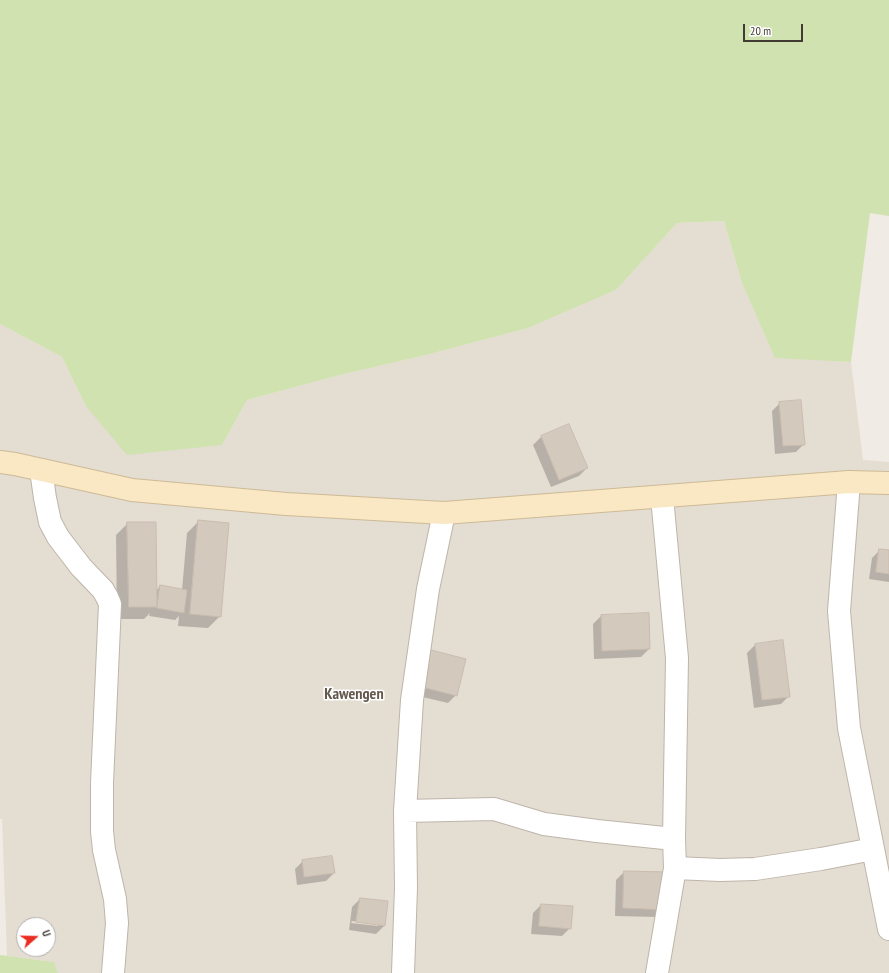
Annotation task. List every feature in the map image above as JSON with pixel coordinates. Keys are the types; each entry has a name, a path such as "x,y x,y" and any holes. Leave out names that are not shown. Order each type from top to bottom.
{"main road":[{"path":"0,462 132,490 286,504 444,513 849,482 889,483"}],"street":[{"path":"40,470 44,498 50,522 58,537 81,567 103,590 110,604 102,775 102,831 104,850 115,899 117,922 113,973"},
{"path":"849,482 840,611 849,728 889,929"},
{"path":"657,973 675,868 674,839 677,658 662,497"},
{"path":"402,973 406,888 405,811 412,700 428,589 444,513"},
{"path":"405,811 494,809 544,824 674,839"},
{"path":"675,868 720,870 755,869 822,859 873,849"}],"shaded area":[{"path":"724,221 742,283 775,357 851,362 863,460 889,462 889,973 58,973 54,962 7,956 2,819 0,819 0,324 62,357 86,406 222,445 247,400 528,328 616,290 677,223"}],"green space":[{"path":"0,0 889,0 889,216 870,213 851,362 775,358 742,283 724,221 677,223 616,290 528,328 247,400 222,445 127,455 86,406 62,357 0,324"},
{"path":"0,955 54,962 58,973 0,973"}],"building":[{"path":"801,400 805,445 783,446 779,402"},
{"path":"569,424 588,468 559,480 541,436"},
{"path":"198,520 229,523 221,617 190,614"},
{"path":"127,522 156,522 157,607 129,607"},
{"path":"879,549 889,550 889,574 876,572"},
{"path":"160,585 187,590 184,613 157,608"},
{"path":"649,613 650,649 602,651 601,615"},
{"path":"783,640 790,697 762,700 755,644"},
{"path":"431,650 466,659 457,696 422,687"},
{"path":"332,856 335,873 304,877 302,860"},
{"path":"624,871 668,872 667,910 623,908"},
{"path":"360,898 388,901 385,926 356,922"},
{"path":"541,904 573,906 571,929 539,926"}],"district":[{"name":"Kawengen","path":"354,694"}]}
